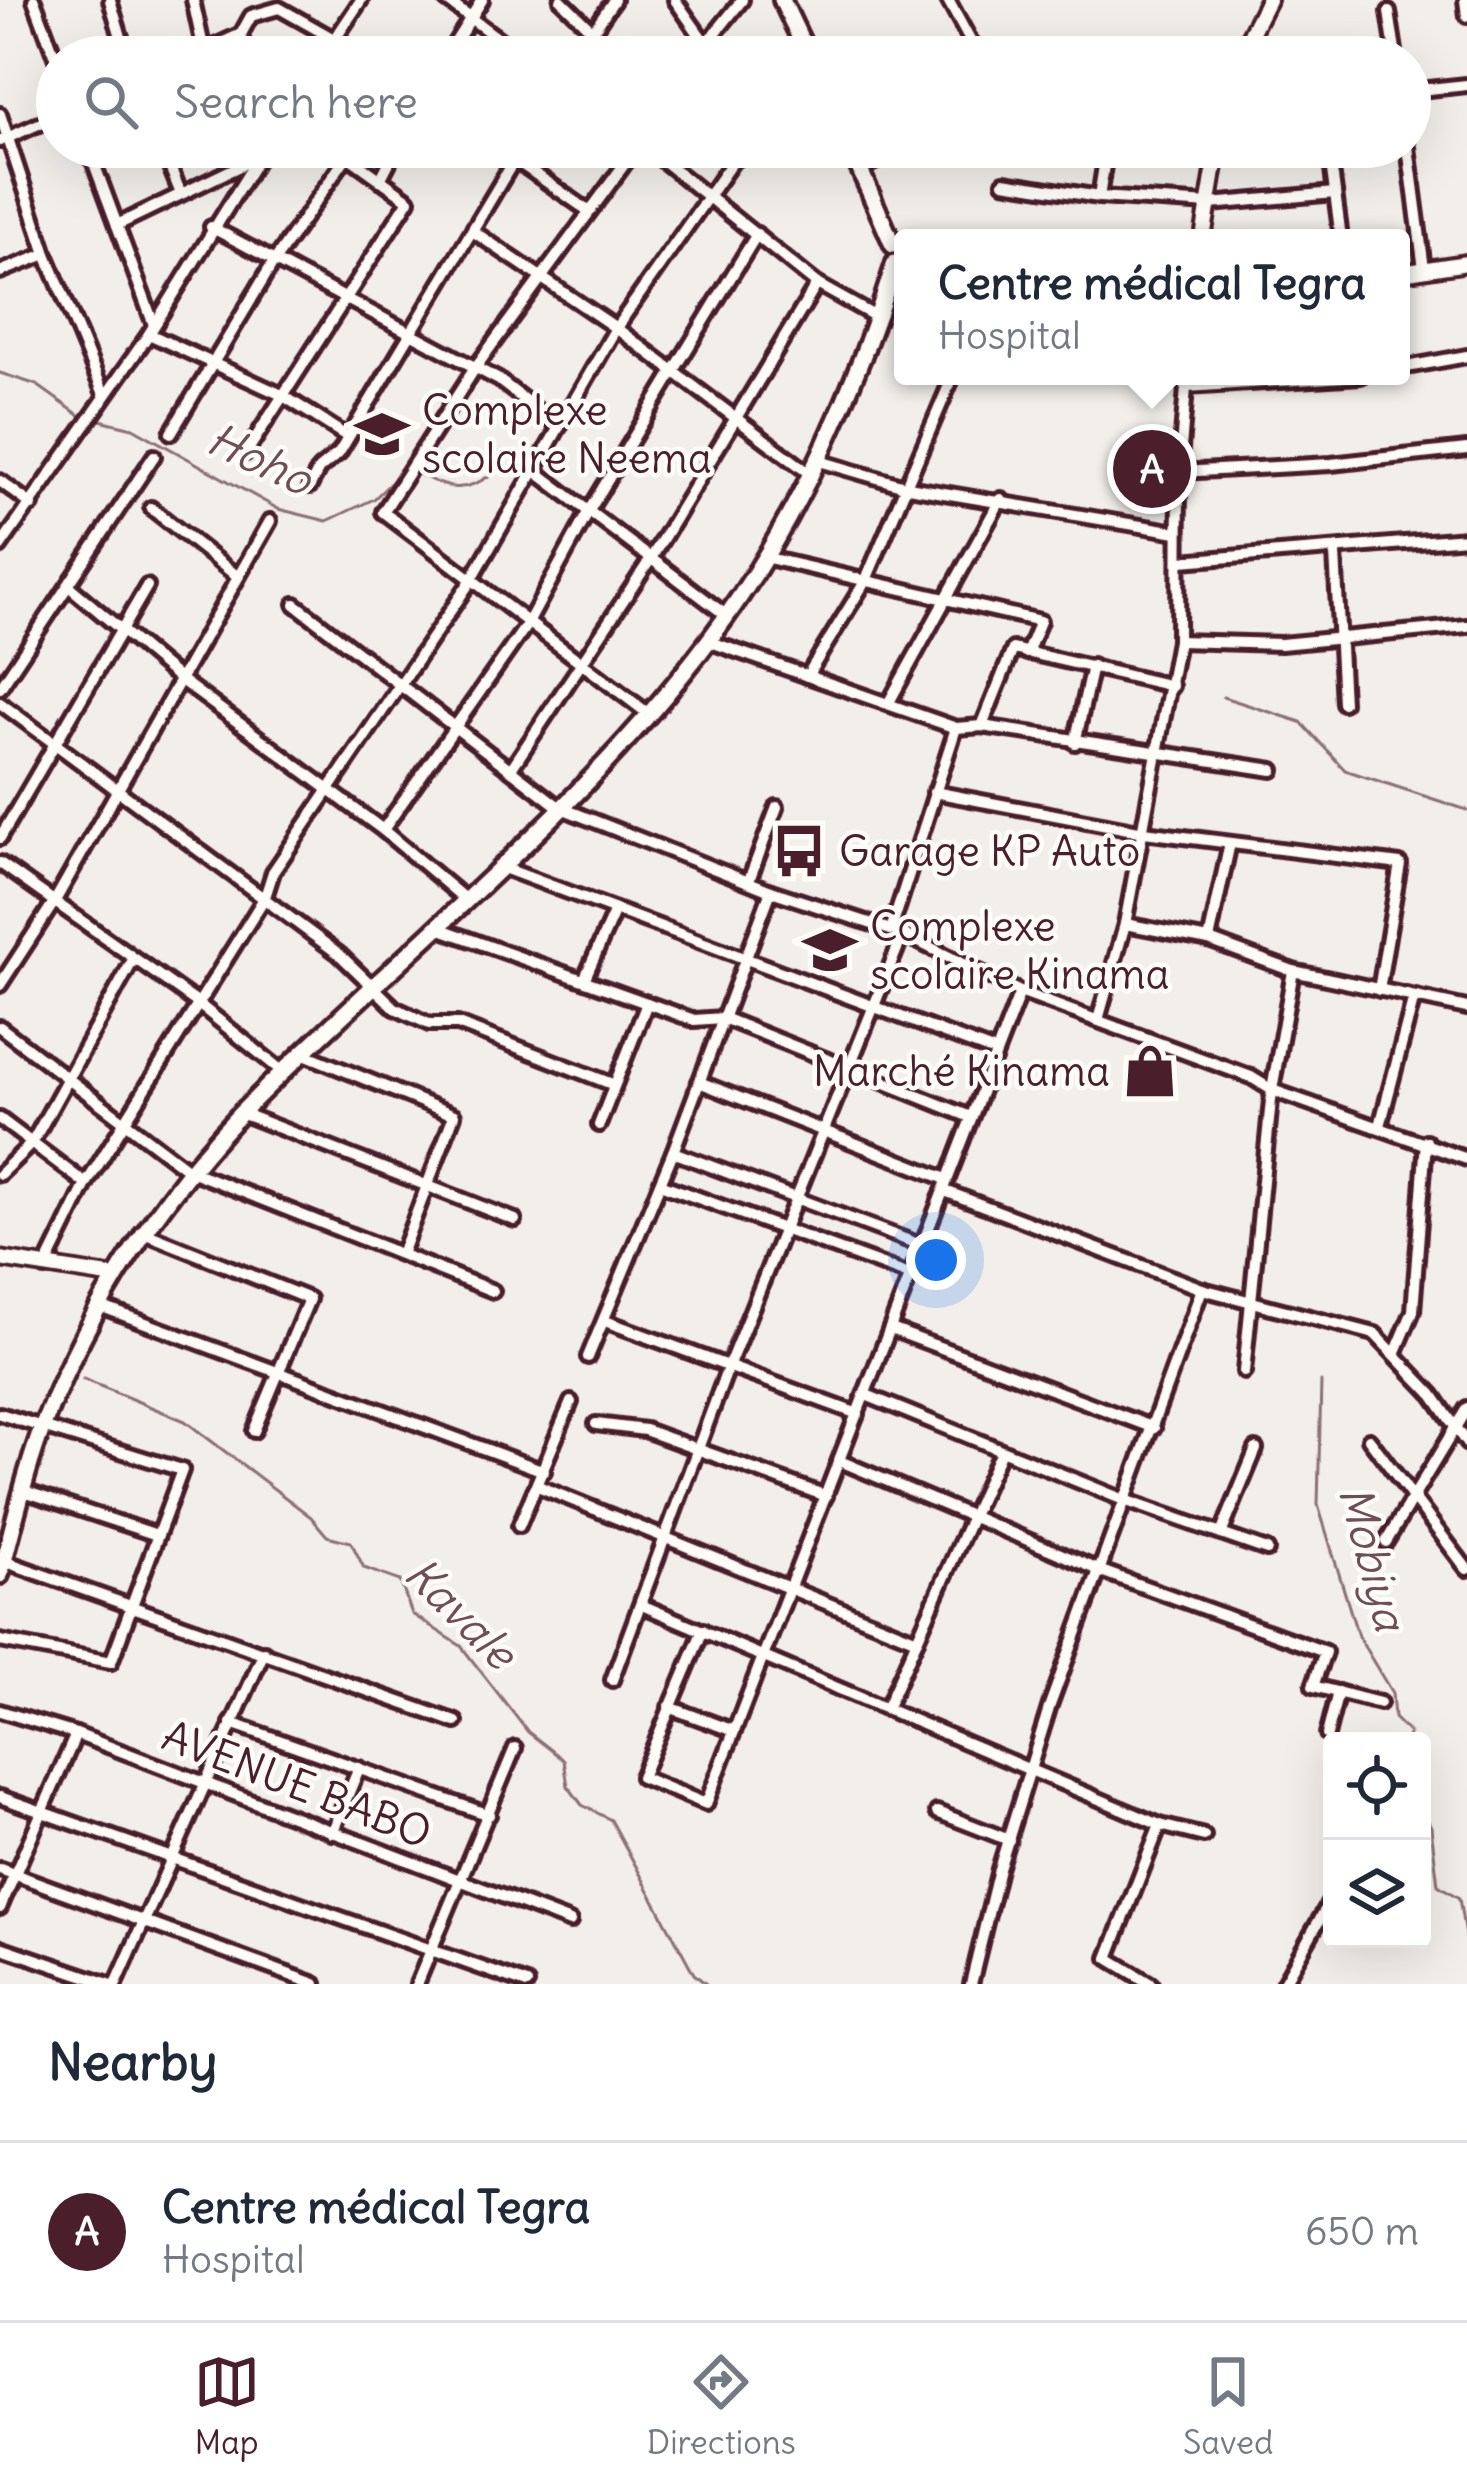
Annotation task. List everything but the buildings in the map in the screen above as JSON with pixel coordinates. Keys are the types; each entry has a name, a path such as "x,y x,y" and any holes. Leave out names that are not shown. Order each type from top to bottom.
{"main road":[{"path":"782,0 799,36"},
{"path":"860,170 894,245"},
{"path":"1,1565 43,1425 98,1305 142,1232 188,1170 242,1113 559,807 727,616 812,466 878,318 894,267"}],"street":[{"path":"34,0 47,36"},
{"path":"110,0 121,36"},
{"path":"193,0 201,36"},
{"path":"337,36 361,0"},
{"path":"446,0 495,36"},
{"path":"458,36 482,0"},
{"path":"561,0 597,36"},
{"path":"589,36 614,0"},
{"path":"675,0 702,36"},
{"path":"710,36 742,0"},
{"path":"948,0 968,36"},
{"path":"1250,36 1268,0"},
{"path":"1465,0 1467,16"},
{"path":"237,36 251,16 279,8 334,36"},
{"path":"1389,12 1393,36"},
{"path":"1431,89 1467,85"},
{"path":"0,114 46,254 104,394"},
{"path":"5,140 36,126"},
{"path":"96,168 152,330 214,368 282,395 348,437"},
{"path":"170,168 181,194"},
{"path":"117,225 231,168"},
{"path":"0,548 86,418 152,330 250,168"},
{"path":"171,433 273,263 338,168"},
{"path":"245,453 409,200 363,168"},
{"path":"380,180 386,168"},
{"path":"310,486 348,437 407,332 510,168"},
{"path":"527,168 587,210"},
{"path":"624,168 587,210 475,368 383,512 646,712"},
{"path":"672,168 818,284 878,318"},
{"path":"45,1268 86,1184 265,898 273,872 470,582 616,328 728,168"},
{"path":"860,170 864,168"},
{"path":"1100,197 1104,168"},
{"path":"1205,229 1215,168"},
{"path":"1332,168 1340,229"},
{"path":"1411,168 1424,269"},
{"path":"1004,182 1100,197 1210,204 1335,193"},
{"path":"211,227 475,368 559,427"},
{"path":"474,232 616,328 734,418 812,466 1177,532"},
{"path":"383,830 529,623 590,509 757,234"},
{"path":"0,272 46,254"},
{"path":"1410,271 1467,263"},
{"path":"511,769 650,560 818,284"},
{"path":"1410,366 1467,356"},
{"path":"808,676 866,580 949,385"},
{"path":"1098,1020 1125,924 1172,686 1178,641 1179,472 1187,385"},
{"path":"1179,472 1330,464 1467,449"},
{"path":"0,688 71,588 154,456"},
{"path":"534,470 727,616"},
{"path":"0,481 32,505"},
{"path":"888,704 1001,499"},
{"path":"151,508 238,577"},
{"path":"0,985 56,899 270,520"},
{"path":"1181,561 1335,553 1467,538"},
{"path":"1335,553 1343,704"},
{"path":"764,557 1040,621 1027,652"},
{"path":"0,838 147,586"},
{"path":"71,588 181,680 383,830 466,900"},
{"path":"295,604 559,807 771,891 897,932 1020,992 1251,1077 1272,1090 1467,1159"},
{"path":"1178,641 1342,639 1467,626"},
{"path":"708,640 956,728 982,726 1156,757 1273,770"},
{"path":"982,726 1013,650 1172,686"},
{"path":"0,661 11,669"},
{"path":"1075,742 1092,666"},
{"path":"0,703 339,954 395,1008 429,1024 458,1024 612,1084"},
{"path":"612,1681 644,1606 730,1365 874,1007 956,728"},
{"path":"934,792 1144,832 1400,864 1379,990"},
{"path":"749,880 777,807"},
{"path":"1208,940 1230,842"},
{"path":"0,863 196,1002 283,1072"},
{"path":"501,867 994,1052"},
{"path":"588,1357 673,1153 771,891"},
{"path":"584,980 615,910"},
{"path":"1125,924 1208,940 1293,971 1467,1008"},
{"path":"438,928 694,1020 723,1018 968,1116"},
{"path":"0,1174 32,1143 134,960"},
{"path":"1244,1372 1272,1090 1293,971"},
{"path":"703,1630 641,1777 706,1804 912,1276 968,1116 1020,992"},
{"path":"1380,1126 1414,997"},
{"path":"599,1126 647,1003"},
{"path":"0,1027 188,1170 493,1291"},
{"path":"302,1053 454,1115 401,1254"},
{"path":"699,1082 825,1129 946,1185 1202,1288 1375,1334 1467,1444"},
{"path":"242,1113 515,1220"},
{"path":"0,1119 86,1184"},
{"path":"1396,1354 1413,1311 1426,1141"},
{"path":"673,1153 923,1246"},
{"path":"659,1184 912,1276"},
{"path":"142,1232 309,1299 254,1431"},
{"path":"0,1259 115,1277"},
{"path":"971,1984 1050,1705 1202,1288"},
{"path":"98,1305 544,1471"},
{"path":"605,1321 858,1414"},
{"path":"891,1329 1154,1428"},
{"path":"866,1395 1124,1501 1267,1550"},
{"path":"519,1526 571,1402"},
{"path":"1387,1542 1467,1408"},
{"path":"0,1414 182,1470 111,1662 0,1641"},
{"path":"596,1424 645,1430 826,1496"},
{"path":"1369,1439 1467,1569"},
{"path":"1222,1534 1256,1449"},
{"path":"886,1709 1001,1451"},
{"path":"840,1461 1101,1570 1325,1652 1312,1686 1380,1702"},
{"path":"538,1486 917,1640"},
{"path":"24,1491 158,1534"},
{"path":"1,1565 133,1603 456,1723"},
{"path":"644,1606 1160,1825 1204,1837"},
{"path":"0,1947 112,1984 264,1652"},
{"path":"1328,1732 1338,1692"},
{"path":"669,1707 734,1731"},
{"name":"AVENUE BABO","path":"0,1711 76,1734 570,1922"},
{"path":"232,1723 489,1815"},
{"path":"0,1908 76,1734"},
{"path":"417,1984 515,1748"},
{"path":"332,1833 359,1768"},
{"path":"0,1796 433,1946 527,1984"},
{"path":"937,1812 1009,1840"},
{"path":"1151,1984 1108,1958 1160,1825"},
{"path":"0,1869 315,1984"},
{"path":"1283,1984 1323,1914"}],"waterway":[{"name":"Hoho","path":"0,373 37,385 79,415 133,428 278,509 327,521 374,499 406,468"},
{"name":"Hoho","path":"415,472 452,487 469,486 489,476"},
{"path":"1223,697 1301,722 1345,770 1467,810"},
{"name":"Kavale","path":"83,1379 185,1421 311,1517 327,1536 351,1542 364,1568 400,1581 412,1614 461,1646 528,1732 564,1760 568,1786 582,1805 611,1820 694,1974 706,1984"},
{"name":"Mobiya","path":"1321,1382 1318,1505 1358,1636 1392,1693 1394,1718 1408,1732"},
{"name":"Mobiya","path":"1431,1827 1438,1885 1459,1898 1467,1949"}],"place":[{"name":"Complexe scolaire Neema","path":"382,434"},
{"name":"Centre médical Tegra","path":"1152,469"},
{"name":"Garage KP Auto","path":"799,851"},
{"name":"Complexe scolaire Kinama","path":"830,950"},
{"name":"Marché Kinama","path":"1150,1071"}]}
